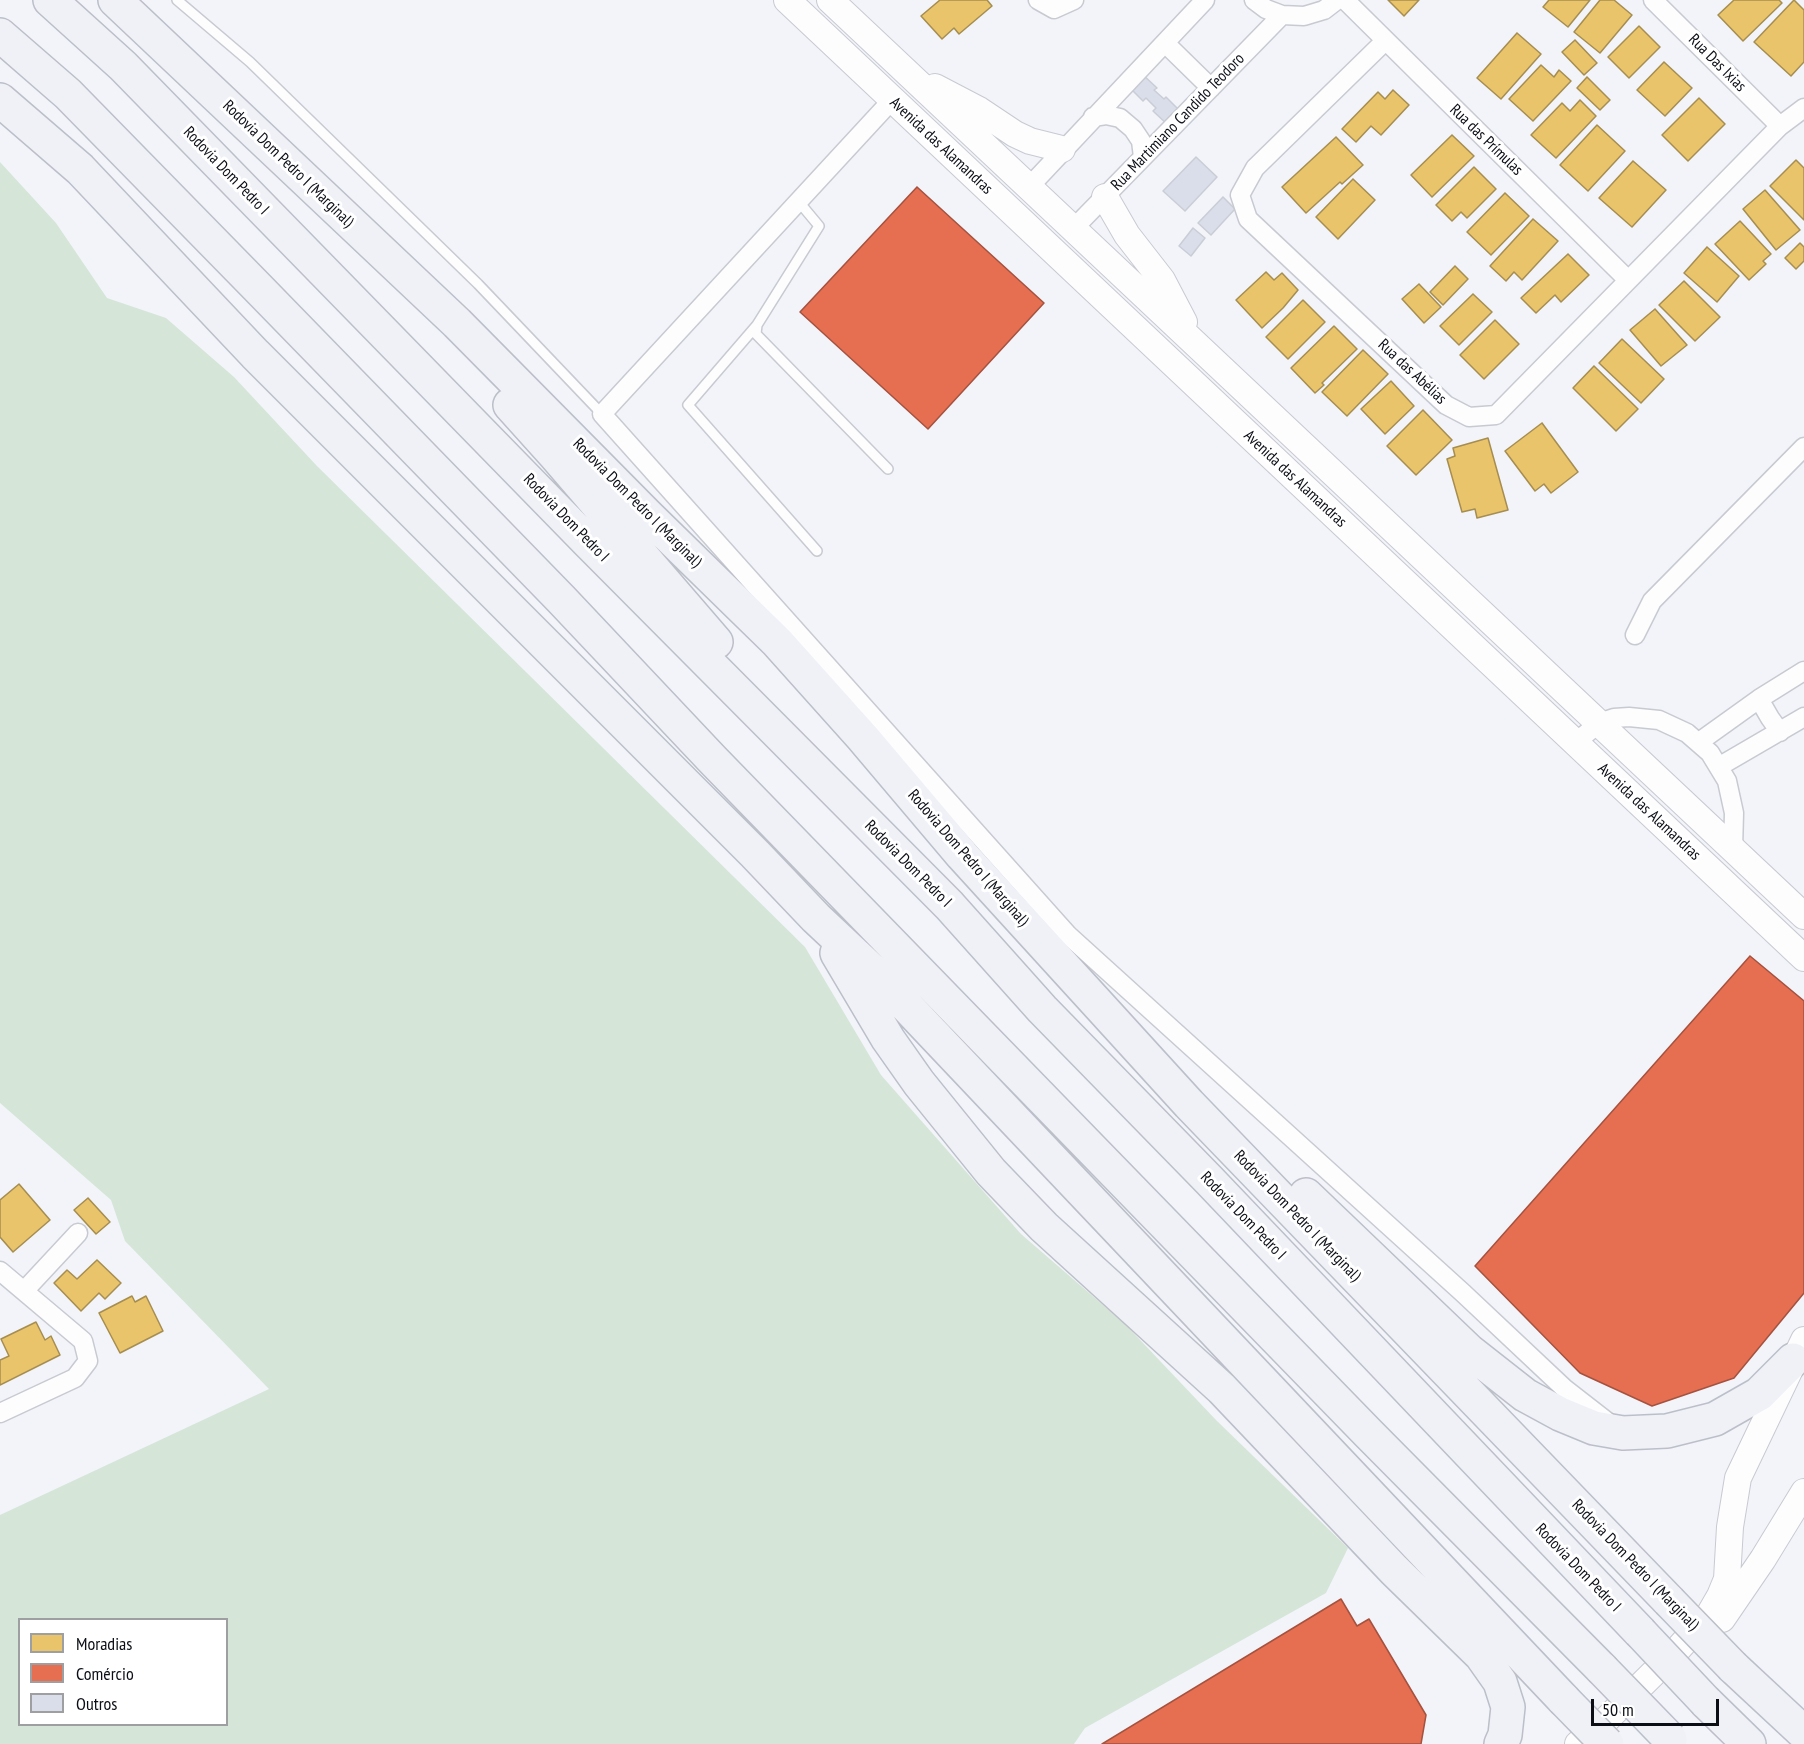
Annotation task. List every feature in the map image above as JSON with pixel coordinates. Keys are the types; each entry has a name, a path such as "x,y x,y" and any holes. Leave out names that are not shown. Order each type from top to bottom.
{"highway":[{"name":"Rodovia Dom Pedro I","path":"50,0 123,66 948,905 1042,1009 1209,1180 1706,1702 1749,1744"},
{"name":"Rodovia Dom Pedro I (Marginal)","path":"115,0 307,184 457,323 646,514 777,642 863,738 962,855 1244,1162 1733,1667 1804,1733"},
{"path":"0,35 68,94 561,599 753,801 1369,1434 1672,1741"},
{"path":"0,100 80,169 255,354 755,854 816,918 880,978 1606,1744"},
{"path":"307,184 555,455 899,855"},
{"path":"255,354 392,455 561,599"},
{"path":"816,918 888,1039 919,1083 991,1172 1044,1227 1222,1389 1394,1570 1481,1655 1500,1682 1508,1707 1505,1735 1501,1744"},
{"path":"1100,1006 1212,1106 1469,1351 1525,1395 1560,1414 1594,1428 1623,1433 1667,1431 1715,1419 1759,1394 1799,1350"}],"street":[{"name":"Avenida das Alamandras","path":"787,0 1804,958"},
{"name":"Avenida das Alamandras","path":"830,0 1804,916"},
{"path":"1038,0 1054,9 1074,0"},
{"path":"1029,187 1062,149 1204,0"},
{"path":"1254,0 1266,9 1282,15 1304,16 1324,10 1337,0"},
{"name":"Rua das Prímulas","path":"1345,0 1628,280"},
{"name":"Rua Das Ixias","path":"1653,0 1780,126"},
{"name":"Rua Martimiano Candido Teodoro","path":"1074,228 1282,15"},
{"name":"Rua das Abélias","path":"1385,41 1255,168 1240,195 1248,219 1446,405 1469,417 1496,415 1780,126 1804,108"},
{"path":"1165,43 1211,88"},
{"path":"1062,149 1015,135 980,110 937,87 922,86 906,91 892,100 602,414 1068,935 1463,1293 1564,1388 1623,1433"},
{"path":"1093,117 1106,115 1119,117 1133,129 1141,141 1143,157"},
{"path":"1105,197 1127,235 1162,280 1196,343"},
{"path":"1262,448 1278,441 1284,426"},
{"path":"1635,635 1652,601 1804,447"},
{"path":"1699,742 1759,699 1804,671"},
{"path":"1759,699 1780,732"},
{"path":"1575,742 1599,723 1614,718 1645,717 1674,726 1699,742 1720,766 1732,797 1733,849"},
{"path":"1720,766 1804,717"},
{"path":"24,1291 78,1233"},
{"path":"0,1271 83,1341 88,1361 75,1378 0,1413"},
{"path":"1578,1744 1607,1719 1677,1650 1709,1615 1720,1596 1727,1579 1730,1527 1738,1478 1799,1350"},
{"path":"1606,1744 1717,1625 1743,1589 1804,1492"}],"lane":[{"path":"177,0 250,62 462,268 602,414"},
{"path":"799,202 819,226 757,325 688,405 817,551"},
{"path":"757,325 756,334 888,470"}],"green space":[{"path":"0,162 56,223 107,298 166,318 234,377 317,466 805,947 881,1075 1021,1234 1125,1324 1216,1420 1348,1548 1326,1593 1085,1728 1074,1744 0,1744 0,1515 269,1389 125,1241 111,1200 0,1103"}],"building: Moradias":[{"path":"940,0 987,0 992,6 959,34 954,28 942,39 921,16"},
{"path":"1388,0 1419,0 1404,16"},
{"path":"1549,0 1590,0 1568,27 1543,7"},
{"path":"1600,0 1614,0 1632,15 1600,53 1574,32"},
{"path":"1734,0 1779,0 1782,3 1743,41 1718,15"},
{"path":"1794,0 1804,10 1804,62 1791,76 1754,42"},
{"path":"1639,26 1660,47 1629,78 1608,57"},
{"path":"1517,33 1541,54 1501,99 1477,78"},
{"path":"1575,40 1597,63 1584,75 1562,52"},
{"path":"1664,62 1692,88 1665,116 1637,90"},
{"path":"1541,65 1554,77 1559,70 1571,81 1533,121 1509,99"},
{"path":"1587,77 1610,100 1600,110 1577,88"},
{"path":"1393,90 1409,105 1381,135 1371,126 1356,142 1342,129 1378,92 1385,99"},
{"path":"1699,98 1725,124 1688,161 1662,135"},
{"path":"1580,100 1596,116 1556,158 1531,135 1562,103 1570,111"},
{"path":"1597,125 1625,151 1588,191 1560,165"},
{"path":"1452,135 1474,156 1432,197 1411,175"},
{"path":"1336,137 1363,165 1342,184 1340,182 1306,213 1282,187"},
{"path":"1796,160 1804,168 1804,220 1770,186"},
{"path":"1633,161 1666,190 1632,227 1599,198"},
{"path":"1474,167 1496,189 1467,218 1461,212 1452,221 1436,205"},
{"path":"1353,179 1375,200 1338,239 1316,217"},
{"path":"1765,190 1800,230 1776,250 1743,209"},
{"path":"1505,193 1529,216 1491,255 1467,232"},
{"path":"1533,219 1558,241 1522,280 1514,272 1506,281 1490,266"},
{"path":"1740,221 1771,254 1763,261 1766,264 1749,280 1715,244"},
{"path":"1800,243 1804,247 1804,261 1796,269 1785,258"},
{"path":"1707,247 1739,276 1717,302 1684,273"},
{"path":"1568,254 1589,275 1561,302 1555,295 1536,313 1521,298"},
{"path":"1455,266 1468,279 1443,305 1430,292"},
{"path":"1266,272 1274,280 1282,273 1298,290 1262,328 1236,300"},
{"path":"1684,281 1720,317 1695,341 1659,305"},
{"path":"1419,284 1441,307 1424,323 1402,299"},
{"path":"1473,294 1492,312 1459,345 1440,326"},
{"path":"1303,300 1325,322 1288,359 1266,337"},
{"path":"1655,309 1687,345 1661,366 1630,330"},
{"path":"1495,320 1519,344 1484,379 1460,355"},
{"path":"1334,326 1357,349 1322,383 1324,385 1315,393 1291,368"},
{"path":"1622,339 1664,379 1641,403 1599,363"},
{"path":"1363,350 1388,374 1347,416 1322,392"},
{"path":"1594,366 1638,409 1616,431 1573,388"},
{"path":"1391,381 1414,406 1385,434 1361,409"},
{"path":"1423,410 1452,440 1416,475 1387,446"},
{"path":"1542,423 1578,472 1551,493 1544,484 1535,491 1505,451"},
{"path":"1488,438 1508,510 1477,518 1475,509 1462,512 1447,459 1455,456 1453,448"},
{"path":"19,1184 50,1220 13,1252 0,1237 0,1200"},
{"path":"88,1198 110,1222 96,1234 74,1210"},
{"path":"97,1260 121,1283 105,1299 99,1293 81,1311 54,1283 67,1270 77,1279"},
{"path":"132,1296 135,1302 146,1296 163,1331 120,1353 99,1313"},
{"path":"36,1322 45,1340 51,1336 60,1355 0,1385 0,1360 9,1356 1,1339"}],"building: Comércio":[{"path":"917,187 1044,303 928,429 800,312"},
{"path":"1750,956 1804,1001 1804,1293 1734,1378 1652,1406 1580,1373 1475,1266"},
{"path":"1341,1599 1357,1626 1369,1619 1426,1715 1421,1744 1102,1744"}],"building: Outros":[{"path":"1140,72 1157,88 1154,90 1164,99 1166,97 1182,113 1169,126 1153,111 1156,108 1146,98 1143,101 1127,85"},
{"path":"1196,157 1217,177 1185,211 1163,191"},
{"path":"1223,197 1235,209 1211,235 1198,223"},
{"path":"1193,228 1205,238 1191,256 1179,246"}]}
